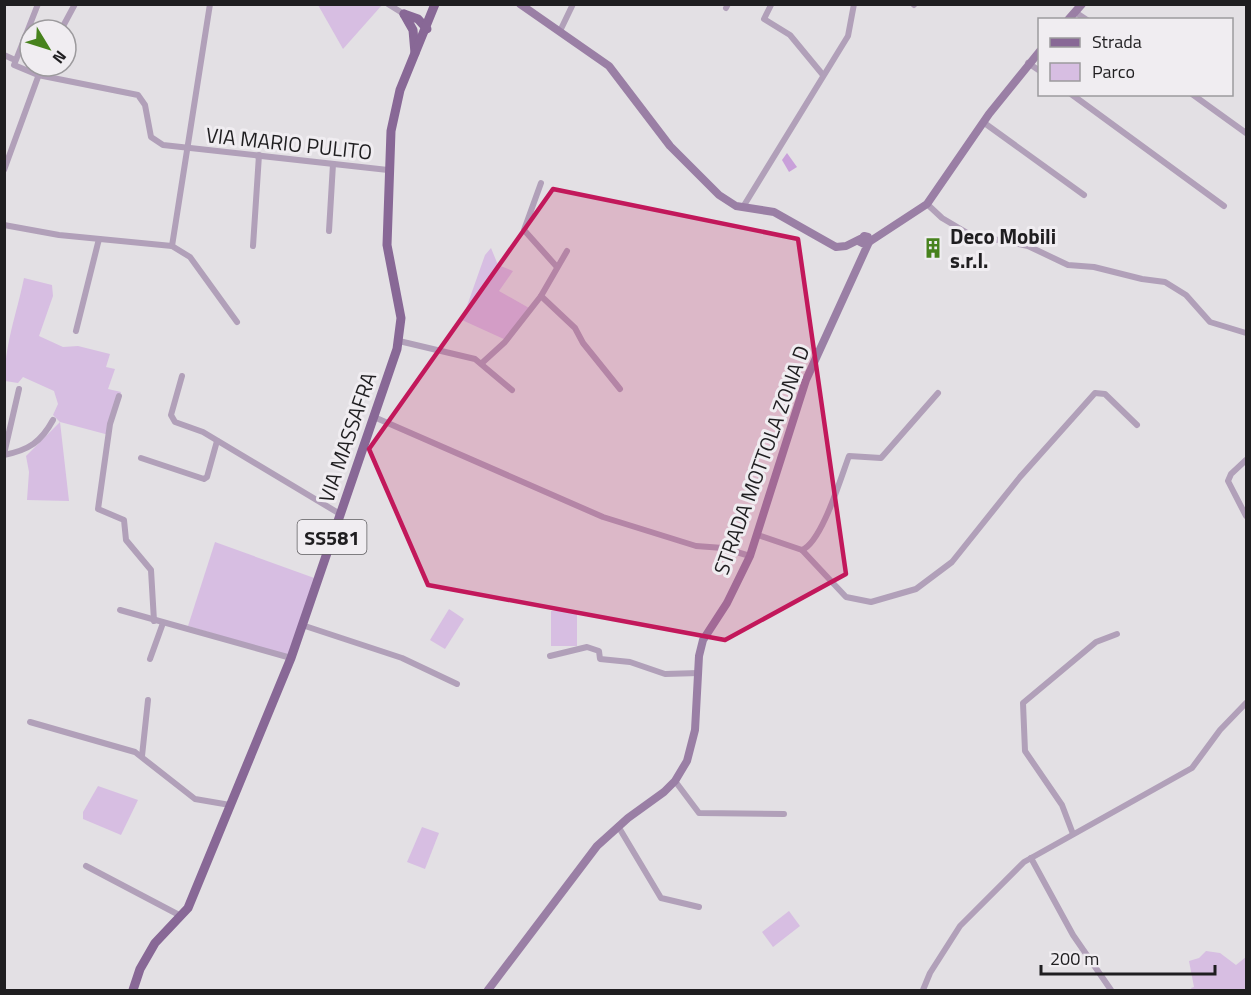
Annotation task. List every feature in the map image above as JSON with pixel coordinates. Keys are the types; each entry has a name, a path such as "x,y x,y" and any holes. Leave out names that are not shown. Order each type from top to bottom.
{"main road":[{"path":"520,4 609,66 690,169 719,195 743,207 774,212 836,247 863,242 879,229 892,226 927,204 984,122 1038,53"},
{"path":"1070,18 1082,4"},
{"path":"408,18 435,6"},
{"name":"VIA MASSAFRA","path":"134,990 140,969 155,943 188,908 291,658 399,341 401,318 387,246 388,170 400,90 435,6"},
{"path":"408,18 420,31 427,29"},
{"path":"408,18 415,56"},
{"name":"STRADA MOTTOLA ZONA D","path":"488,990 597,846 618,826 675,781 692,745 699,702 699,673 703,640 727,603 750,556 806,380 861,260 863,242"}],"street":[{"path":"18,67 14,65 15,60 38,4"},
{"path":"67,18 75,4"},
{"path":"172,246 210,4"},
{"path":"388,4 408,18"},
{"path":"560,32 573,4"},
{"path":"743,207 848,36 854,4"},
{"path":"771,5 764,20 790,34 824,75"},
{"path":"1075,12 1084,18"},
{"path":"4,55 15,60"},
{"path":"1028,63 1038,70"},
{"path":"4,170 37,78"},
{"name":"VIA MARIO PULITO","path":"53,78 138,95 145,105 147,128 151,137 164,145 388,170"},
{"path":"1074,96 1224,206"},
{"path":"1195,96 1246,133"},
{"path":"984,122 1084,195"},
{"path":"253,246 259,155"},
{"path":"329,231 333,164"},
{"path":"542,183 524,230 557,267"},
{"path":"927,204 942,218 969,234 1028,246 1068,264 1094,267 1134,278 1166,282 1186,295 1210,322 1246,333"},
{"path":"4,225 99,239 172,246 190,257 237,322"},
{"path":"76,331 99,239"},
{"path":"482,363 505,342 541,296 567,251"},
{"path":"541,296 575,327 583,343 620,389"},
{"path":"399,341 475,359 512,390"},
{"path":"182,376 171,415 175,422 217,441 340,514"},
{"path":"4,455 19,389"},
{"path":"802,550 807,548 818,532 849,456 881,458 938,393"},
{"path":"758,535 802,550 846,597 871,602 916,589 952,562 1020,477 1095,393 1105,394 1137,424"},
{"path":"119,396 110,424 98,509 124,519 126,540 150,567 154,621"},
{"path":"374,417 603,517 696,546 723,548 750,556"},
{"path":"4,455 33,446 41,439 53,420"},
{"path":"141,458 204,479 207,477 217,441"},
{"path":"1246,460 1231,474 1228,481 1246,516"},
{"path":"120,610 291,658"},
{"path":"150,659 163,623"},
{"path":"302,625 402,658 457,684"},
{"path":"1073,834 1062,805 1025,751 1023,703 1096,642 1117,633"},
{"path":"550,656 586,647 599,651 600,659 630,662 665,674 699,673"},
{"path":"142,756 148,700"},
{"path":"923,990 930,973 960,926 1031,858 1192,768 1220,730 1246,703"},
{"path":"30,722 124,748 142,756 195,799 230,805"},
{"path":"675,781 699,813 784,814"},
{"path":"618,826 661,898 699,907"},
{"path":"1031,858 1073,935 1111,990"},
{"path":"86,866 181,916"}],"highlighted area":[{"path":"553,189 798,239 846,574 725,640 428,585 369,449"}],"green space":[{"path":"382,4 343,49 318,5"},
{"path":"491,248 498,265 513,271 499,291 529,308 506,340 462,320 485,255"},
{"path":"24,278 52,285 53,296 39,336 63,347 78,346 110,354 106,367 115,369 108,389 121,392 109,435 60,422 53,415 58,404 54,391 23,377 18,383 5,381 9,342"},
{"path":"60,422 69,501 27,500 29,472 26,456"},
{"path":"215,542 317,579 289,656 188,626"},
{"path":"449,609 464,619 445,649 430,640"},
{"path":"551,611 577,611 577,646 551,646"},
{"path":"98,786 138,800 121,835 83,819 83,812"},
{"path":"422,827 439,833 425,869 407,862"},
{"path":"789,911 800,926 773,947 762,932"},
{"path":"1206,951 1220,953 1236,965 1246,957 1246,990 1192,990 1191,988 1194,987 1189,961 1199,958"}],"shaded area":[{"path":"787,153 797,167 789,172 782,160"}],"place":[{"name":"Deco Mobili s.r.l.","path":"933,248"}]}
